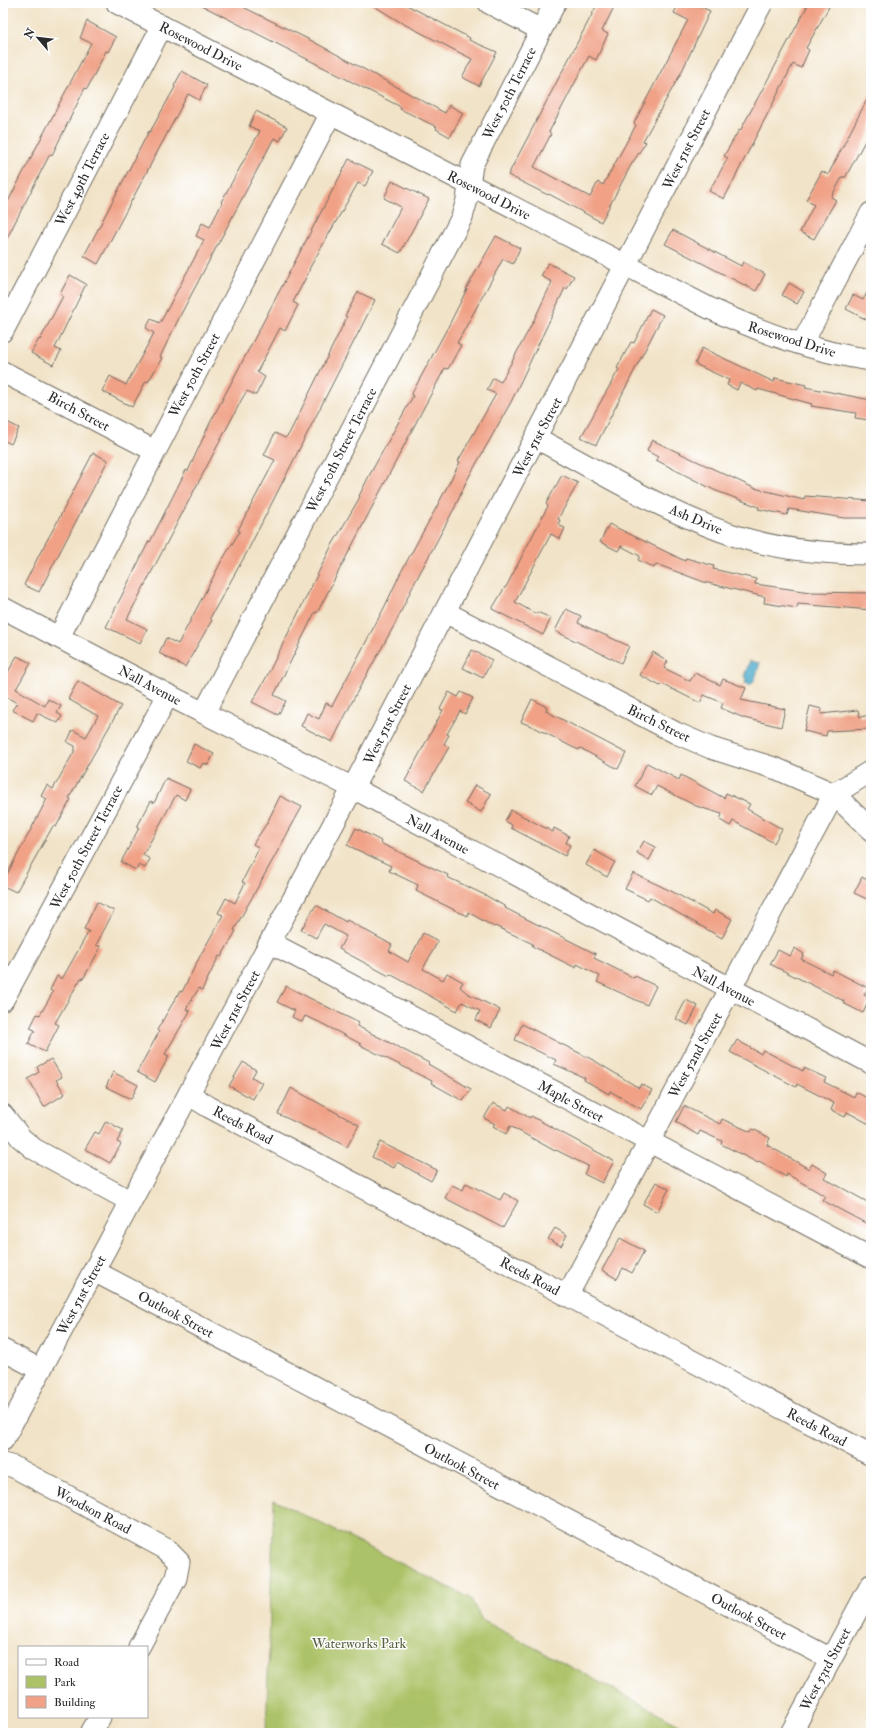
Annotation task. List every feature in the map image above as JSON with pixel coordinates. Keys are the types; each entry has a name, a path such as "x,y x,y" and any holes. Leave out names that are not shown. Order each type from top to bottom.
{"street":[{"name":"Rosewood Drive","path":"118,3 709,308 745,324 802,344 871,360"},
{"path":"489,3 541,30"},
{"name":"West 50th Terrace","path":"468,184 472,165 555,3"},
{"name":"West 51st Street","path":"3,1440 130,1201 190,1095 353,788 762,3"},
{"name":"West 49th Terrace","path":"3,331 162,26"},
{"name":"West 50th Street","path":"59,637 331,113"},
{"name":"West 50th Street Terrace","path":"204,713 462,217 467,200 468,184"},
{"path":"802,344 871,213"},
{"name":"Birch Street","path":"3,372 155,451"},
{"name":"Ash Drive","path":"536,438 668,508 736,536 769,544 835,554 871,554"},
{"name":"Nall Avenue","path":"3,608 168,695 353,788 871,1063"},
{"name":"Birch Street","path":"444,612 676,733 711,748 777,769 834,794 871,830"},
{"name":"West 50th Street Terrace","path":"3,1000 168,695"},
{"path":"834,794 871,772"},
{"name":"West 52nd Street","path":"567,1296 834,794"},
{"name":"Maple Street","path":"271,943 871,1258"},
{"name":"Reeds Road","path":"190,1095 209,1107 871,1455"},
{"path":"3,1115 21,1138 34,1149 130,1201"},
{"name":"Outlook Street","path":"94,1271 831,1659"},
{"path":"3,1350 41,1370"},
{"name":"Woodson Road","path":"3,1464 14,1468 166,1549 179,1562 176,1578 140,1646"},
{"name":"West 53rd Street","path":"791,1733 871,1585"},
{"path":"91,1733 99,1718"}],"green space":[{"name":"Waterworks Park","path":"274,1500 470,1598 482,1620 696,1733 266,1733"}],"water":[{"path":"750,661 760,663 755,679 750,685 745,683 746,679 744,676"}],"building":[{"path":"197,3 235,3 312,41 445,113 449,105 463,113 450,137 436,129 437,127 400,109 401,107"},
{"path":"369,3 403,3 470,38 469,40 497,52 479,86 462,77 472,59 402,23"},
{"path":"598,3 616,3 602,31 608,34 596,60 589,56 549,132 551,134 534,167 590,197 598,182 603,185 636,125 634,123 688,20 674,13 679,3 693,3 710,11 681,73 643,141 646,142 631,165 601,222 549,194 548,195 508,175"},
{"path":"809,3 823,3 829,7 806,48 809,50 801,68 793,64 724,199 709,191 728,158 724,156 739,130 740,131"},
{"path":"87,21 116,37 108,52 106,51 87,89 85,88 52,155 50,154 3,246 3,211 91,43 80,38"},
{"path":"182,71 207,85 199,100 188,94 98,264 84,256 149,131 150,132 175,87 174,86"},
{"path":"871,92 871,130 845,178 843,176 831,197 836,200 814,239 800,232 814,205 806,200 822,171 828,175"},
{"path":"256,111 287,127 280,141 274,138 180,316 160,357 162,358 148,382 146,381 132,407 102,391 110,376 126,385 154,333 146,328 151,319 160,323 204,240 196,236 202,223 210,227 222,203 221,202 260,131 249,126"},
{"path":"349,159 373,171 365,186 358,183 309,269 310,270 293,302 298,305 285,331 280,328 257,372 265,377 256,395 247,391 243,397 127,619 147,629 140,643 106,627 186,470 188,471 210,423"},
{"path":"392,181 429,199 400,253 382,244 401,207 384,198"},
{"path":"673,230 741,266 743,262 765,274 756,291 665,244"},
{"path":"496,236 520,248 513,264 503,259 457,343 461,345 448,369 445,368 317,613 315,612 274,695 286,701 278,715 252,702 266,678 331,547 360,497 359,496 369,476 413,396 411,395 449,325 466,289"},
{"path":"548,263 574,276 567,289 565,288 511,402 466,482 455,507 414,584 395,624 356,694 332,742 301,726 307,713 319,719 326,703 332,706 460,462 458,461 496,394 487,390 493,378 501,382 533,322 552,282 541,276"},
{"path":"70,275 86,284 55,348 61,351 53,365 31,353 39,339 40,340 63,296 60,294"},
{"path":"789,283 804,292 797,304 782,295"},
{"path":"871,285 871,322 846,309 853,295 863,300"},
{"path":"358,292 375,300 246,554 210,618 212,620 185,667 159,653 166,638 178,644 221,562 240,531 238,530 275,460 264,455 275,433 285,438 289,434 347,317 345,316"},
{"path":"651,309 663,315 596,445 581,437 619,369 617,368 631,342 634,343"},
{"path":"702,348 774,382 775,378 806,385 805,387 871,400 869,420 855,418 856,413 811,406 812,404 758,389 757,391 740,383 737,390 727,385 729,380 695,364"},
{"path":"3,420 19,428 11,444 3,440"},
{"path":"652,440 754,488 804,500 805,496 871,501 871,518 844,518 789,509 787,515 758,509 759,507 714,490 656,460 658,457 647,451"},
{"path":"93,453 108,460 39,592 24,585"},
{"path":"562,475 578,483 558,519 560,520 558,525 565,528 560,539 551,534 515,602 536,614 537,612 551,618 543,635 492,609 506,587 548,506 546,504"},
{"path":"609,524 685,561 686,558 714,566 713,569 756,579 755,584 810,592 871,593 871,610 798,604 797,608 764,603 765,597 704,582 656,564 654,568 638,560 640,556 621,546 618,551 600,542"},
{"path":"566,609 581,616 578,623 629,646 621,663 555,631"},
{"path":"472,650 492,660 483,678 463,668"},
{"path":"653,652 668,661 664,668 690,681 695,673 720,685 723,679 746,688 741,700 785,709 781,727 744,718 721,708 723,703 704,695 700,703 662,684 660,686 640,675"},
{"path":"17,656 31,663 16,689 45,706 48,699 61,706 57,713 62,716 58,723 37,713 33,721 12,710 17,703 3,695 3,681"},
{"path":"78,681 121,706 69,798 71,799 56,827 53,826 16,892 3,886 3,882 47,799 41,796 47,785 53,789 75,750 75,746 67,742 73,730 86,737 98,716 68,699"},
{"path":"449,692 458,697 461,692 473,698 465,714 460,711 447,734 449,735 444,744 449,747 424,791 405,781 443,710 440,709"},
{"path":"532,699 547,707 546,711 626,753 618,769 580,748 579,750 572,747 536,728 521,722"},
{"path":"810,706 822,709 821,714 858,710 860,717 870,715 870,729 827,731 826,736 804,731"},
{"path":"194,744 214,754 208,765 203,763 200,768 186,761"},
{"path":"647,763 679,780 681,775 724,798 726,793 750,804 747,809 782,829 774,843 733,821 730,826 720,820 722,814 696,806 657,786 652,795 635,786"},
{"path":"166,778 190,789 185,800 176,795 143,855 150,859 145,868 139,865 136,870 121,862 139,828 137,827 151,801 154,803"},
{"path":"475,785 491,794 481,812 465,803"},
{"path":"280,796 302,807 234,930 236,931 221,957 219,956 202,990 199,988 186,1009 190,1011 165,1054 169,1056 155,1082 137,1072 159,1032 157,1030 180,991 182,992 223,915 218,913 226,898 235,903 245,883 242,882 259,848 253,844 267,823"},
{"path":"511,810 553,832 554,828 569,836 566,843 570,845 565,856 511,828 512,825 505,821"},
{"path":"356,828 381,841 380,843 448,875 447,877 485,895 506,907 505,908 596,954 594,958 634,978 635,976 656,986 647,1005 597,982 600,976 577,964 576,968 532,946 533,944 495,926 494,927 468,912 467,916 416,891 418,885 389,871 391,866 347,845"},
{"path":"644,841 656,847 649,860 637,853"},
{"path":"594,850 615,862 607,877 586,865"},
{"path":"633,873 673,892 713,914 715,910 732,919 722,938 650,897 648,900 625,889"},
{"path":"862,877 871,882 871,901 854,893"},
{"path":"97,902 114,911 96,945 101,947 55,1023 59,1025 45,1052 28,1044 35,1030 30,1028 37,1014 40,1015 53,992 50,990 57,976 62,979 89,931 84,929"},
{"path":"316,905 392,945 389,951 408,962 423,933 438,941 423,969 443,980 447,973 463,982 460,987 467,993 500,1010 491,1028 476,1020 480,1011 462,1002 457,1011 390,974 389,976 339,949 346,936 324,924 316,938 301,930"},
{"path":"795,948 804,954 801,959 831,974 833,970 868,988 864,995 870,998 863,1013 843,1003 844,1001 770,964 778,950 790,956"},
{"path":"286,986 359,1023 357,1026 429,1063 428,1064 471,1089 463,1101 431,1083 432,1081 360,1045 361,1044 319,1022 305,1016 302,1022 292,1017 295,1011 277,1002"},
{"path":"686,1000 698,1006 688,1025 676,1019"},
{"path":"522,1024 595,1061 639,1088 641,1084 652,1090 641,1109 610,1091 609,1094 584,1080 585,1078 554,1064 556,1060 515,1040"},
{"path":"737,1040 761,1054 763,1050 803,1071 804,1068 826,1078 824,1082 854,1097 856,1092 871,1100 871,1125 847,1112 845,1117 831,1110 834,1103 797,1084 796,1087 730,1052"},
{"path":"51,1059 62,1077 56,1080 65,1094 44,1107 28,1079 39,1072 37,1067"},
{"path":"243,1062 256,1070 252,1077 262,1083 253,1099 229,1086"},
{"path":"113,1072 138,1085 131,1099 106,1087"},
{"path":"291,1088 359,1125 347,1147 315,1130 314,1131 278,1114"},
{"path":"493,1103 507,1110 509,1106 530,1118 531,1116 614,1161 602,1183 584,1174 588,1166 556,1150 555,1151 510,1126 506,1134 493,1126 495,1124 484,1118"},
{"path":"684,1106 720,1124 722,1119 751,1132 753,1129 770,1138 767,1145 809,1169 812,1164 827,1173 824,1178 871,1204 871,1226 822,1200 825,1196 787,1174 786,1177 759,1161 758,1163 721,1144 722,1141 700,1131 698,1135 676,1122"},
{"path":"106,1121 123,1130 117,1142 121,1144 110,1163 85,1149 95,1132 99,1134"},
{"path":"380,1142 437,1170 431,1181 397,1162 394,1168 372,1157"},
{"path":"656,1182 669,1189 657,1212 643,1204"},
{"path":"466,1183 500,1200 504,1193 518,1201 503,1228 445,1198 452,1185 463,1190"},
{"path":"555,1228 567,1235 561,1246 548,1239"},
{"path":"620,1238 644,1251 632,1273 623,1268 617,1279 602,1270"}]}
